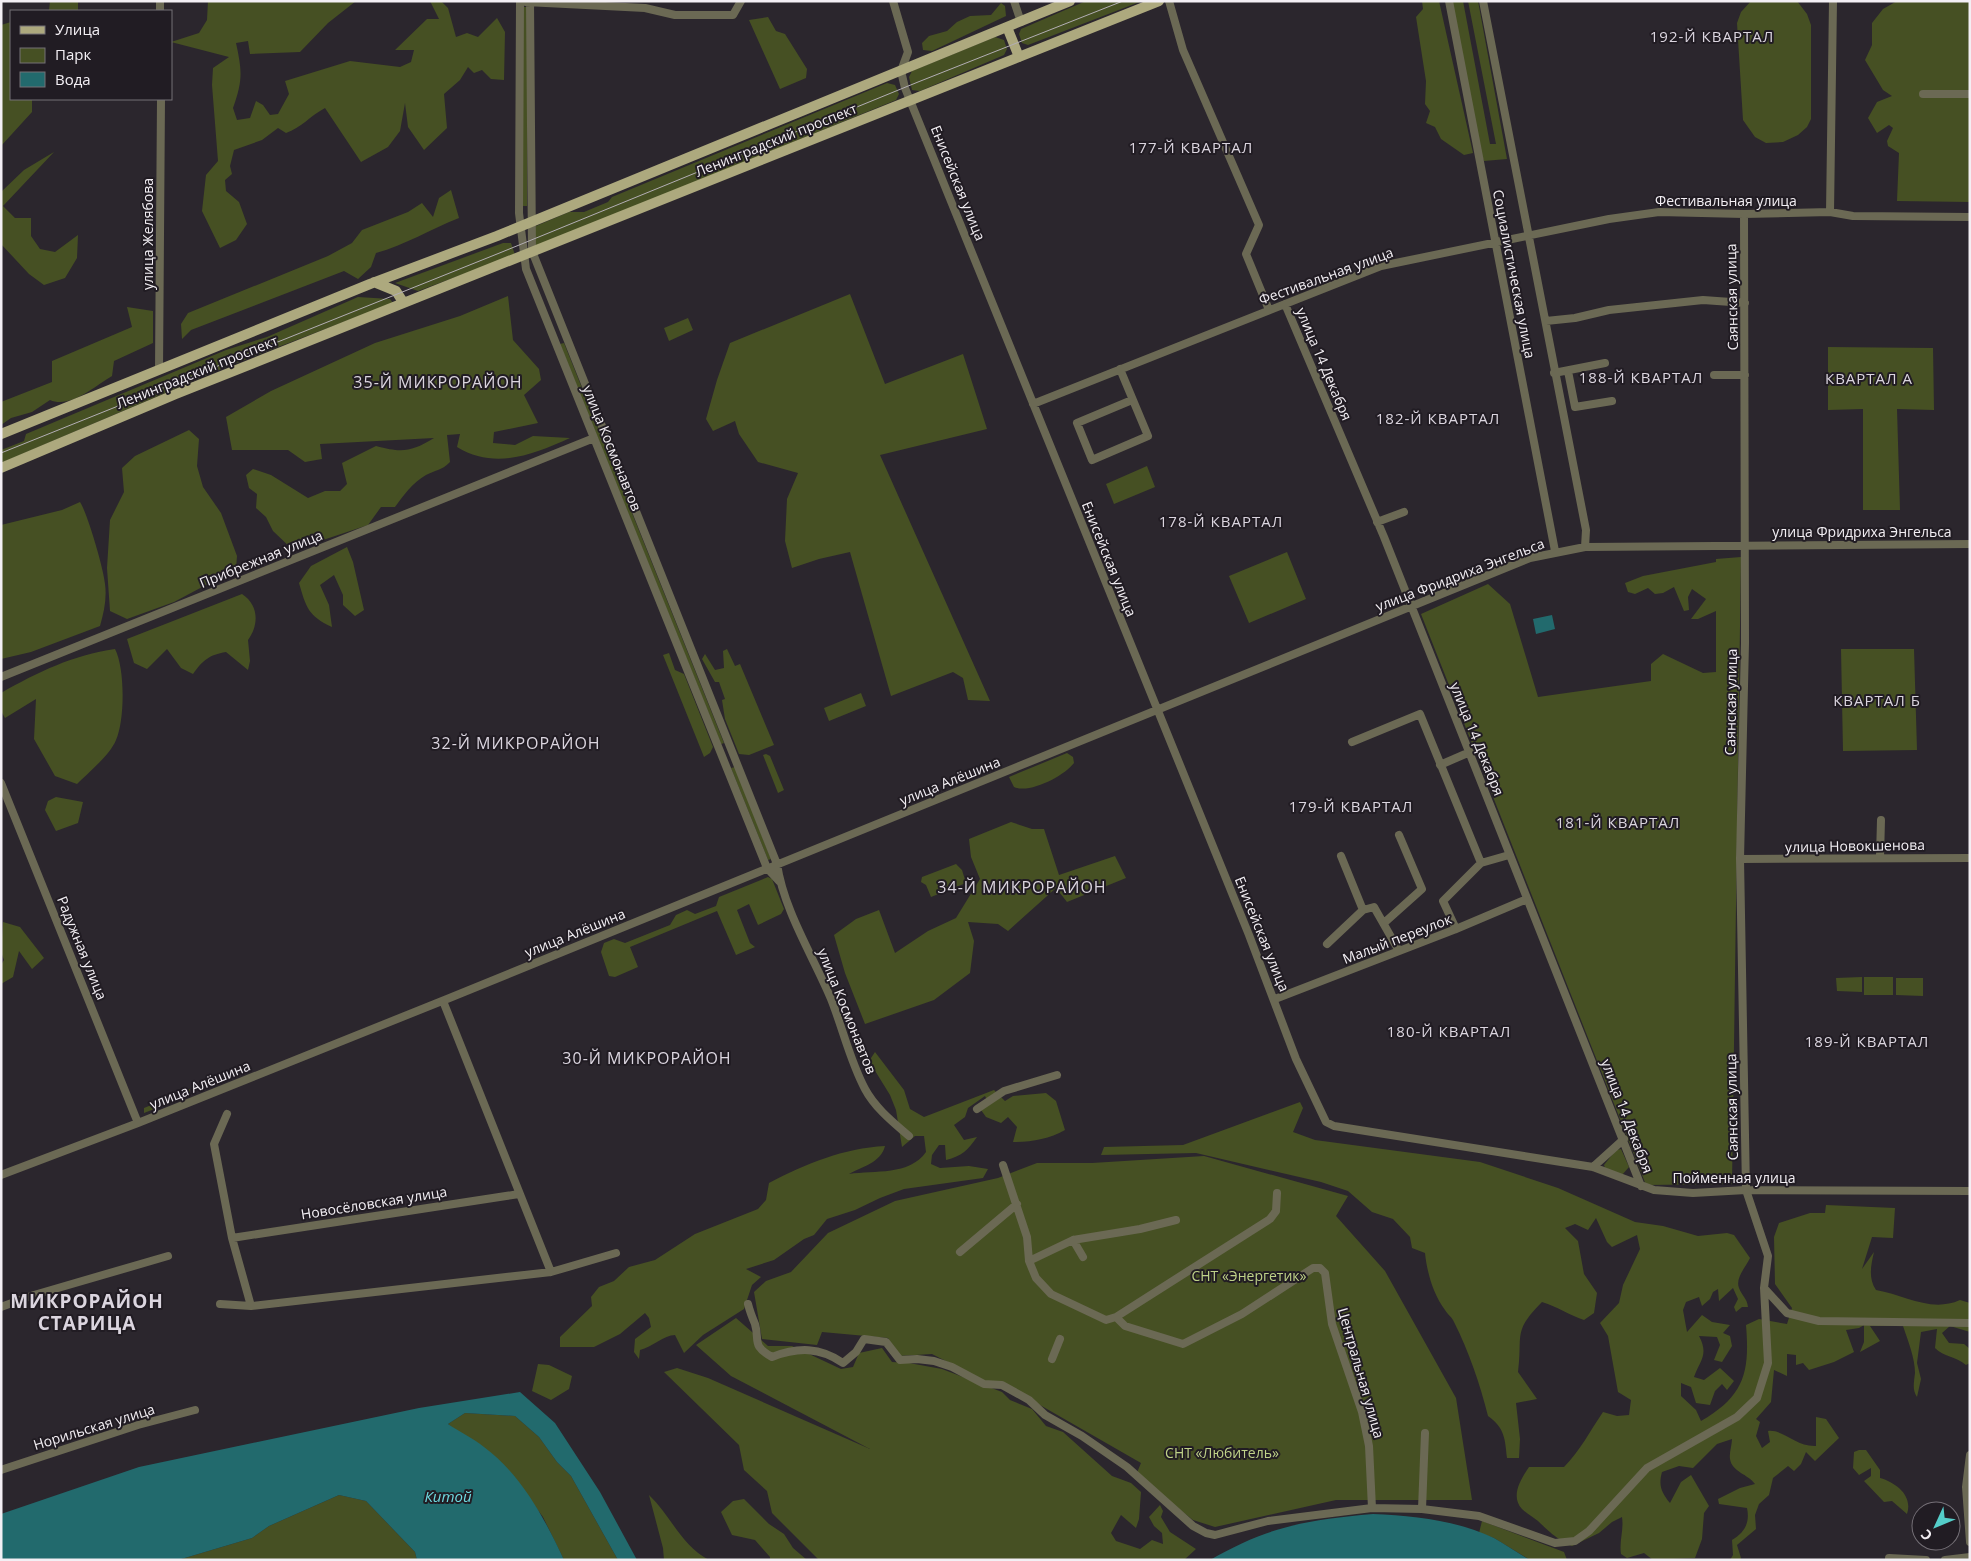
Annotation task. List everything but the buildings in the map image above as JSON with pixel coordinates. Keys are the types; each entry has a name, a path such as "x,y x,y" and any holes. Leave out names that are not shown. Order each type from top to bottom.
{"main road":[{"name":"Ленинградский проспект","path":"1,434 374,282 531,222 1070,1"},
{"name":"Ленинградский проспект","path":"1,468 167,397 1159,1"},
{"path":"1007,27 1019,57"},
{"path":"374,282 396,291 403,302"}],"street":[{"path":"526,2 645,8 676,15 717,16 733,15 741,1"},
{"path":"893,1 908,52 901,71"},
{"path":"1014,1 1021,22"},
{"path":"1169,1 1182,50 1260,225 1246,254 1269,310"},
{"name":"Социалистическая улица","path":"1449,1 1555,551"},
{"name":"Социалистическая улица","path":"1483,1 1586,530 1585,547"},
{"path":"1830,212 1833,1"},
{"name":"улица Космонавтов","path":"526,2 531,222 526,269 767,868 781,882"},
{"name":"улица Космонавтов","path":"526,2 520,226 528,253 566,337 777,864 781,882 866,1095 887,1117 910,1136"},
{"name":"Енисейская улица","path":"901,71 910,101 1275,999 1296,1059 1326,1122"},
{"path":"1923,94 1970,94"},
{"name":"улица Желябова","path":"159,370 161,100"},
{"name":"Фестивальная улица","path":"1033,404 1381,266 1609,219 1659,212 1744,214 1830,212 1853,216 1970,217"},
{"name":"Саянская улица","path":"748,1304 756,1326 755,1340 762,1352 772,1357 792,1350 808,1351 829,1353 843,1363 856,1352 864,1338 886,1342 900,1360 917,1358 934,1362 952,1367 984,1384 1002,1386 1029,1400 1045,1415 1082,1436 1127,1467 1192,1526 1215,1535 1268,1521 1372,1508 1422,1508 1478,1516 1555,1543 1575,1542 1589,1531 1647,1468 1737,1417 1757,1398 1768,1363 1764,1288 1768,1256 1746,1190 1740,859 1744,643 1743,546 1746,303 1744,214"},
{"path":"1546,321 1575,318 1609,310 1703,300 1746,303"},
{"name":"улица 14 Декабря","path":"1285,304 1377,522 1470,752 1641,1186"},
{"path":"555,341 566,337"},
{"path":"1554,373 1605,363"},
{"path":"1120,369 1148,436 1092,460 1077,424 1132,400"},
{"path":"1568,370 1576,407 1612,401"},
{"path":"1714,375 1745,376"},
{"name":"Прибрежная улица","path":"1,677 594,438"},
{"path":"1377,522 1404,512"},
{"name":"улица Фридриха Энгельса","path":"1156,710 1530,558 1555,551 1585,547 1970,544"},
{"name":"улица Алёшина","path":"1,1175 138,1123 443,1001 1156,710"},
{"path":"1352,742 1420,714 1481,863"},
{"path":"1440,765 1470,752"},
{"path":"722,756 732,753"},
{"name":"Радужная улица","path":"1,782 138,1123"},
{"path":"1880,857 1881,820"},
{"path":"1384,923 1422,889 1400,835"},
{"path":"1456,930 1442,901 1481,863 1509,855"},
{"path":"1341,856 1363,910"},
{"name":"улица Новокшенова","path":"1740,859 1970,858"},
{"name":"Малый переулок","path":"1275,999 1456,930 1527,899"},
{"path":"1327,944 1363,910 1374,908 1400,951"},
{"path":"443,1001 551,1272"},
{"path":"976,1109 1004,1092 1057,1074"},
{"path":"227,1114 214,1144 232,1238 251,1306"},
{"name":"Пойменная улица","path":"1326,1122 1334,1126 1593,1167 1654,1190 1693,1192 1746,1190 1970,1191"},
{"path":"1593,1167 1624,1139"},
{"name":"Центральная улица","path":"1003,1165 1027,1237 1030,1261 1036,1278 1051,1294 1106,1320 1116,1317 1125,1326 1183,1344 1242,1314 1308,1271 1320,1268 1325,1273 1332,1324 1362,1412 1369,1446 1372,1508"},
{"path":"1116,1317 1270,1219 1276,1211 1277,1193"},
{"name":"Новосёловская улица","path":"232,1238 519,1194"},
{"path":"960,1252 1017,1204"},
{"path":"1030,1261 1073,1240 1140,1229 1176,1220"},
{"path":"1073,1240 1082,1257"},
{"path":"220,1304 251,1306 551,1272 616,1253"},
{"path":"1,1307 34,1295 168,1256"},
{"path":"1764,1288 1787,1313 1819,1321 1970,1323"},
{"path":"1052,1359 1060,1339"},
{"name":"Норильская улица","path":"1,1470 129,1428 195,1410"},
{"path":"1422,1508 1425,1433"},
{"path":"1970,1455 1966,1487 1970,1542"},
{"path":"1889,1560 1889,1558 1904,1557 1926,1560"},
{"path":"1946,1560 1970,1557"}],"green space":[{"path":"50,1 78,1 78,10 49,10"},
{"path":"208,1 356,1 328,23 300,52 250,54 248,41 236,43 240,83 233,108 237,120 250,118 256,101 263,105 270,115 278,114 289,94 285,81 350,61 400,67 411,62 414,50 395,50 427,19 439,19 430,1 441,1 448,8 456,37 467,33 478,37 497,18 505,32 504,80 491,79 482,70 474,73 468,67 460,80 444,94 447,128 424,150 408,127 405,103 400,131 388,147 361,162 325,108 291,131 286,133 278,128 262,140 234,150 230,166 232,174 225,180 226,191 239,202 247,224 236,240 220,248 202,211 206,175 218,161 212,85 213,68 229,57 172,42 199,33 207,20"},
{"path":"1086,1 1142,1 1028,45 1022,43 1019,34 1021,29"},
{"path":"1422,1 1439,1 1473,153 1464,155 1441,139 1435,127 1426,123 1430,111 1425,104 1426,81 1416,17 1423,9"},
{"path":"1451,1 1463,1 1490,144 1496,144 1468,1 1478,1 1507,159 1484,161 1479,149"},
{"path":"1751,1 1797,1 1807,14 1811,25 1811,119 1807,127 1798,135 1783,142 1766,143 1755,137 1743,120 1737,23 1741,12"},
{"path":"1897,1 1970,1 1970,202 1897,201 1899,153 1888,146 1887,141 1893,128 1889,125 1877,133 1868,118 1877,102 1892,96 1883,90 1865,60 1872,45 1872,23 1883,9"},
{"path":"1001,3 1005,6 1006,16 932,51 923,50 922,43 929,36 947,31 957,22 970,16 991,15"},
{"path":"523,7 527,7 527,206 523,206"},
{"path":"768,17 776,31 785,34 807,69 806,78 780,89 749,20"},
{"path":"10,22 10,100 32,100 32,112 1,146 1,25"},
{"path":"995,37 1004,40 1007,49 1004,55 920,91 912,90 909,77 912,71"},
{"path":"887,83 895,85 899,94 896,100 533,248 531,234 536,226 569,212 584,212 608,202 612,197"},
{"path":"54,152 3,206 15,218 31,218 31,236 40,249 55,252 78,235 77,258 65,278 44,285 29,274 1,244 1,192 24,170"},
{"path":"451,190 459,218 397,246 376,253 371,267 358,279 344,271 191,330 182,339 181,324 188,313 328,256 352,243 362,230 408,212 422,203 433,217 439,198"},
{"path":"503,243 511,243 515,255 418,291 395,283"},
{"path":"850,294 885,384 963,354 987,429 880,455 990,701 968,700 963,678 953,672 891,696 850,552 792,568 785,541 787,499 798,473 758,462 739,434 735,421 713,431 706,419 730,343"},
{"path":"508,296 513,340 539,369 541,380 524,395 538,423 494,432 493,443 515,445 533,436 570,438 542,450 514,458 499,459 471,454 457,447 460,434 447,435 450,462 417,482 395,507 381,507 368,525 293,550 273,531 266,517 256,508 257,494 249,488 246,475 253,469 271,475 308,498 325,491 340,491 347,484 342,463 376,446 393,450 406,450 434,438 320,444 322,459 305,462 288,450 232,450 226,417 271,391 375,343 460,316"},
{"path":"358,297 390,299 393,303 226,367 1,463 1,450 24,441 26,434 226,350 267,337"},
{"path":"127,307 153,311 153,343 114,361 112,376 82,395 66,401 50,400 32,412 11,418 1,425 1,402 52,382 52,361 132,327"},
{"path":"688,318 693,330 669,341 664,328"},
{"path":"564,343 724,743 721,744 560,344"},
{"path":"1828,347 1933,348 1934,410 1897,409 1900,510 1863,510 1863,409 1828,410"},
{"path":"189,430 199,439 197,466 203,487 221,513 237,556 236,569 174,602 127,619 110,611 107,568 110,520 124,492 122,468 135,456"},
{"path":"1147,466 1155,487 1114,504 1106,484"},
{"path":"80,502 91,529 106,589 100,626 31,652 1,659 1,525 62,510"},
{"path":"347,547 353,562 364,610 355,616 343,605 343,595 334,575 320,585 329,605 332,627 318,619 309,610 299,583 311,566"},
{"path":"1287,552 1306,599 1249,623 1229,576"},
{"path":"1741,557 1732,1184 1646,1185 1421,614 1488,584 1510,604 1538,697 1651,681 1651,664 1663,654 1703,673 1716,672 1716,611 1698,619 1691,619 1706,599 1692,589 1688,597 1689,610 1684,611 1674,587 1663,593 1655,594 1648,588 1635,594 1628,592 1625,583 1643,576 1716,562 1716,559"},
{"path":"242,594 252,604 255,616 254,628 248,640 250,661 248,670 226,652 207,659 193,674 181,668 167,649 147,669 134,663 127,639"},
{"path":"115,649 121,668 123,694 121,720 116,740 104,758 77,784 55,776 34,739 36,699 5,718 1,711 1,693 56,665 85,655"},
{"path":"727,649 735,666 740,664 774,745 749,755 739,754 725,719 722,700 725,699 719,682 715,682 702,659 705,654 715,670 724,668 723,651"},
{"path":"1841,649 1914,649 1917,750 1843,751"},
{"path":"669,653 675,670 684,674 713,747 710,753 704,757 663,655"},
{"path":"861,693 866,706 829,721 824,708"},
{"path":"1067,753 1073,757 1074,763 1063,773 1037,786 1021,789 1014,787 1009,777"},
{"path":"763,755 770,756 784,790 778,793"},
{"path":"735,767 771,859 768,860 731,768"},
{"path":"56,797 83,802 78,823 56,831 45,810 48,801"},
{"path":"1011,822 1032,829 1044,829 1059,875 1115,856 1126,878 1067,902 1056,888 1008,931 998,924 968,922 974,941 970,973 934,1000 865,1024 845,973 834,935 856,919 879,910 895,953 928,931 956,918 980,879 971,857 969,839"},
{"path":"956,864 962,870 966,883 931,897 926,885 921,882 922,877"},
{"path":"768,877 772,879 784,909 781,914 758,925 749,904 737,910 750,943 755,947 736,955 717,911 630,947 638,967 615,977 609,976 601,952 604,943 614,939 625,943 670,925 676,915 687,910 695,914 716,906 719,897"},
{"path":"3,922 20,927 44,958 32,969 19,951 13,977 1,984 1,965 4,960 1,952"},
{"path":"1862,977 1862,992 1837,991 1836,978"},
{"path":"1864,977 1893,977 1893,995 1864,995"},
{"path":"1896,978 1923,978 1923,996 1896,995"},
{"path":"875,1052 904,1090 910,1109 924,1117 994,1090 1005,1101 1013,1096 1046,1093 1056,1101 1065,1130 1053,1136 1040,1139 1013,1142 1017,1127 1008,1117 1001,1123 986,1117 981,1110 989,1104 985,1096 968,1108 965,1117 954,1125 964,1140 977,1137 971,1146 964,1152 946,1160 945,1145 939,1145 932,1155 931,1164 940,1168 969,1166 988,1169 983,1178 904,1189 855,1210 827,1219 814,1235 804,1239 774,1260 746,1269 761,1277 752,1285 744,1309 703,1335 684,1353 675,1335 640,1350 639,1359 634,1352 635,1339 651,1327 649,1318 645,1313 620,1334 594,1347 560,1347 560,1337 592,1306 591,1297 599,1287 614,1281 629,1267 655,1260 695,1234 758,1209 766,1200 769,1183 825,1158 870,1147 885,1146 879,1157 870,1164 849,1174 901,1168 919,1160 926,1152 924,1136 915,1136 902,1147 896,1110 890,1095 869,1061"},
{"path":"190,1089 190,1095 144,1113 144,1108"},
{"path":"1300,1102 1303,1108 1293,1132 1315,1140 1480,1162 1558,1188 1635,1222 1663,1226 1698,1236 1727,1233 1734,1235 1750,1258 1738,1280 1740,1291 1747,1301 1748,1307 1742,1307 1736,1312 1734,1307 1738,1299 1733,1288 1719,1301 1718,1289 1713,1292 1710,1299 1702,1306 1699,1297 1686,1302 1683,1310 1687,1332 1702,1315 1712,1322 1730,1325 1723,1333 1730,1336 1732,1346 1722,1362 1714,1360 1720,1345 1717,1337 1699,1336 1703,1353 1694,1377 1704,1380 1720,1368 1734,1381 1727,1390 1722,1384 1715,1391 1710,1405 1696,1403 1691,1387 1681,1383 1681,1396 1696,1410 1701,1421 1727,1402 1741,1382 1747,1357 1746,1325 1759,1319 1787,1324 1792,1308 1775,1284 1774,1237 1779,1223 1810,1213 1825,1213 1826,1205 1895,1208 1893,1238 1872,1237 1862,1269 1874,1252 1871,1276 1876,1290 1928,1304 1949,1304 1960,1300 1970,1303 1970,1332 1950,1326 1942,1333 1949,1343 1964,1344 1970,1349 1970,1363 1966,1365 1935,1348 1937,1329 1921,1332 1917,1363 1921,1379 1917,1397 1914,1389 1914,1361 1903,1326 1870,1326 1880,1341 1860,1352 1864,1342 1864,1325 1859,1328 1846,1330 1854,1352 1834,1362 1809,1370 1803,1363 1796,1365 1796,1355 1787,1354 1787,1376 1774,1370 1771,1402 1756,1419 1760,1422 1756,1436 1762,1448 1770,1442 1768,1431 1774,1431 1802,1444 1816,1446 1816,1417 1826,1419 1839,1438 1815,1461 1806,1452 1801,1464 1794,1471 1788,1466 1773,1478 1769,1495 1759,1504 1755,1515 1756,1529 1737,1545 1740,1560 1730,1560 1733,1555 1732,1540 1746,1527 1748,1518 1747,1508 1719,1504 1718,1499 1740,1488 1755,1484 1731,1463 1732,1439 1717,1444 1693,1468 1679,1466 1662,1472 1660,1481 1662,1489 1670,1503 1681,1482 1691,1475 1709,1506 1704,1513 1702,1539 1695,1558 1653,1560 1644,1553 1627,1558 1621,1554 1622,1517 1612,1522 1599,1533 1572,1546 1554,1535 1522,1509 1517,1499 1518,1488 1529,1467 1564,1467 1580,1448 1603,1412 1617,1416 1629,1415 1631,1400 1618,1392 1608,1336 1600,1323 1619,1303 1623,1285 1640,1249 1637,1235 1612,1247 1607,1242 1596,1218 1588,1230 1575,1224 1565,1228 1578,1241 1584,1274 1597,1293 1594,1313 1584,1320 1542,1302 1526,1320 1521,1334 1518,1372 1537,1399 1516,1403 1520,1439 1519,1458 1507,1458 1503,1434 1494,1420 1488,1416 1478,1380 1465,1345 1453,1320 1446,1312 1434,1290 1427,1268 1425,1253 1412,1248 1410,1237 1393,1219 1372,1212 1348,1191 1321,1182 1196,1153 1101,1155 1104,1147 1183,1145"},
{"path":"1621,1149 1629,1167 1622,1175 1605,1168 1604,1165 1616,1150"},
{"name":"СНТ «Энергетик»","path":"1204,1156 1348,1196 1336,1216 1385,1271 1456,1398 1472,1500 1336,1500 1215,1527 1193,1520 1136,1475 1141,1463 1005,1385 985,1381 932,1354 898,1356 888,1338 822,1332 817,1345 762,1339 754,1292 766,1281 791,1272 828,1233 895,1201 998,1178 1037,1163 1092,1163"},
{"path":"736,1318 768,1346 792,1346 841,1369 853,1367 859,1353 882,1348 892,1362 942,1369 1002,1392 1010,1400 1032,1409 1046,1426 1063,1432 1112,1476 1131,1483 1141,1492 1139,1519 1136,1528 1121,1515 1111,1533 1116,1541 1140,1549 1152,1540 1163,1544 1162,1533 1154,1526 1149,1517 1160,1505 1163,1511 1161,1517 1170,1532 1196,1549 1184,1560 819,1560 772,1513 767,1491 744,1470 739,1445 664,1372 677,1368 708,1378 870,1449 731,1376 696,1345"},
{"path":"538,1364 549,1365 572,1376 569,1389 551,1400 532,1391"},
{"path":"465,1413 515,1416 539,1437 557,1462 571,1476 618,1560 564,1560 543,1517 509,1471 448,1424"},
{"path":"1866,1450 1880,1470 1880,1478 1898,1487 1906,1496 1908,1501 1907,1514 1892,1501 1884,1502 1864,1481 1871,1476 1871,1468 1859,1475 1853,1468 1854,1452"},
{"path":"339,1495 366,1501 415,1552 417,1560 178,1560 252,1538 269,1526"},
{"path":"649,1495 691,1546 709,1560 664,1560 663,1548"},
{"path":"744,1499 769,1524 784,1534 793,1548 807,1560 770,1560 770,1557 755,1540 732,1535 721,1512 733,1501"},
{"path":"1482,1521 1564,1552 1567,1560 1530,1560 1494,1538 1479,1533"}],"water":[{"path":"1552,615 1555,629 1536,634 1533,619"},
{"name":"Китой","path":"520,1392 555,1423 600,1492 637,1560 618,1560 571,1476 557,1462 539,1437 515,1416 465,1413 448,1424 480,1444 497,1458 521,1484 540,1513 564,1560 417,1560 415,1552 366,1501 339,1495 269,1526 252,1538 178,1560 1,1560 1,1514 139,1467 419,1408"},
{"path":"1373,1514 1435,1520 1465,1527 1494,1538 1530,1560 1210,1560 1251,1539 1289,1526"}],"tram line":[{"path":"1,453 1123,1"}],"district":[{"name":"192-Й КВАРТАЛ","path":"1712,37"},
{"name":"177-Й КВАРТАЛ","path":"1191,148"},
{"name":"188-Й КВАРТАЛ","path":"1641,378"},
{"name":"КВАРТАЛ А","path":"1869,379"},
{"name":"35-Й МИКРОРАЙОН","path":"438,382"},
{"name":"182-Й КВАРТАЛ","path":"1438,419"},
{"name":"178-Й КВАРТАЛ","path":"1221,522"},
{"name":"КВАРТАЛ Б","path":"1877,701"},
{"name":"32-Й МИКРОРАЙОН","path":"516,743"},
{"name":"179-Й КВАРТАЛ","path":"1351,807"},
{"name":"181-Й КВАРТАЛ","path":"1618,823"},
{"name":"34-Й МИКРОРАЙОН","path":"1022,887"},
{"name":"180-Й КВАРТАЛ","path":"1449,1032"},
{"name":"189-Й КВАРТАЛ","path":"1867,1042"},
{"name":"30-Й МИКРОРАЙОН","path":"647,1058"},
{"name":"МИКРОРАЙОН СТАРИЦА","path":"87,1312"}],"park label":[{"name":"СНТ «Любитель»","path":"1222,1453"}]}
